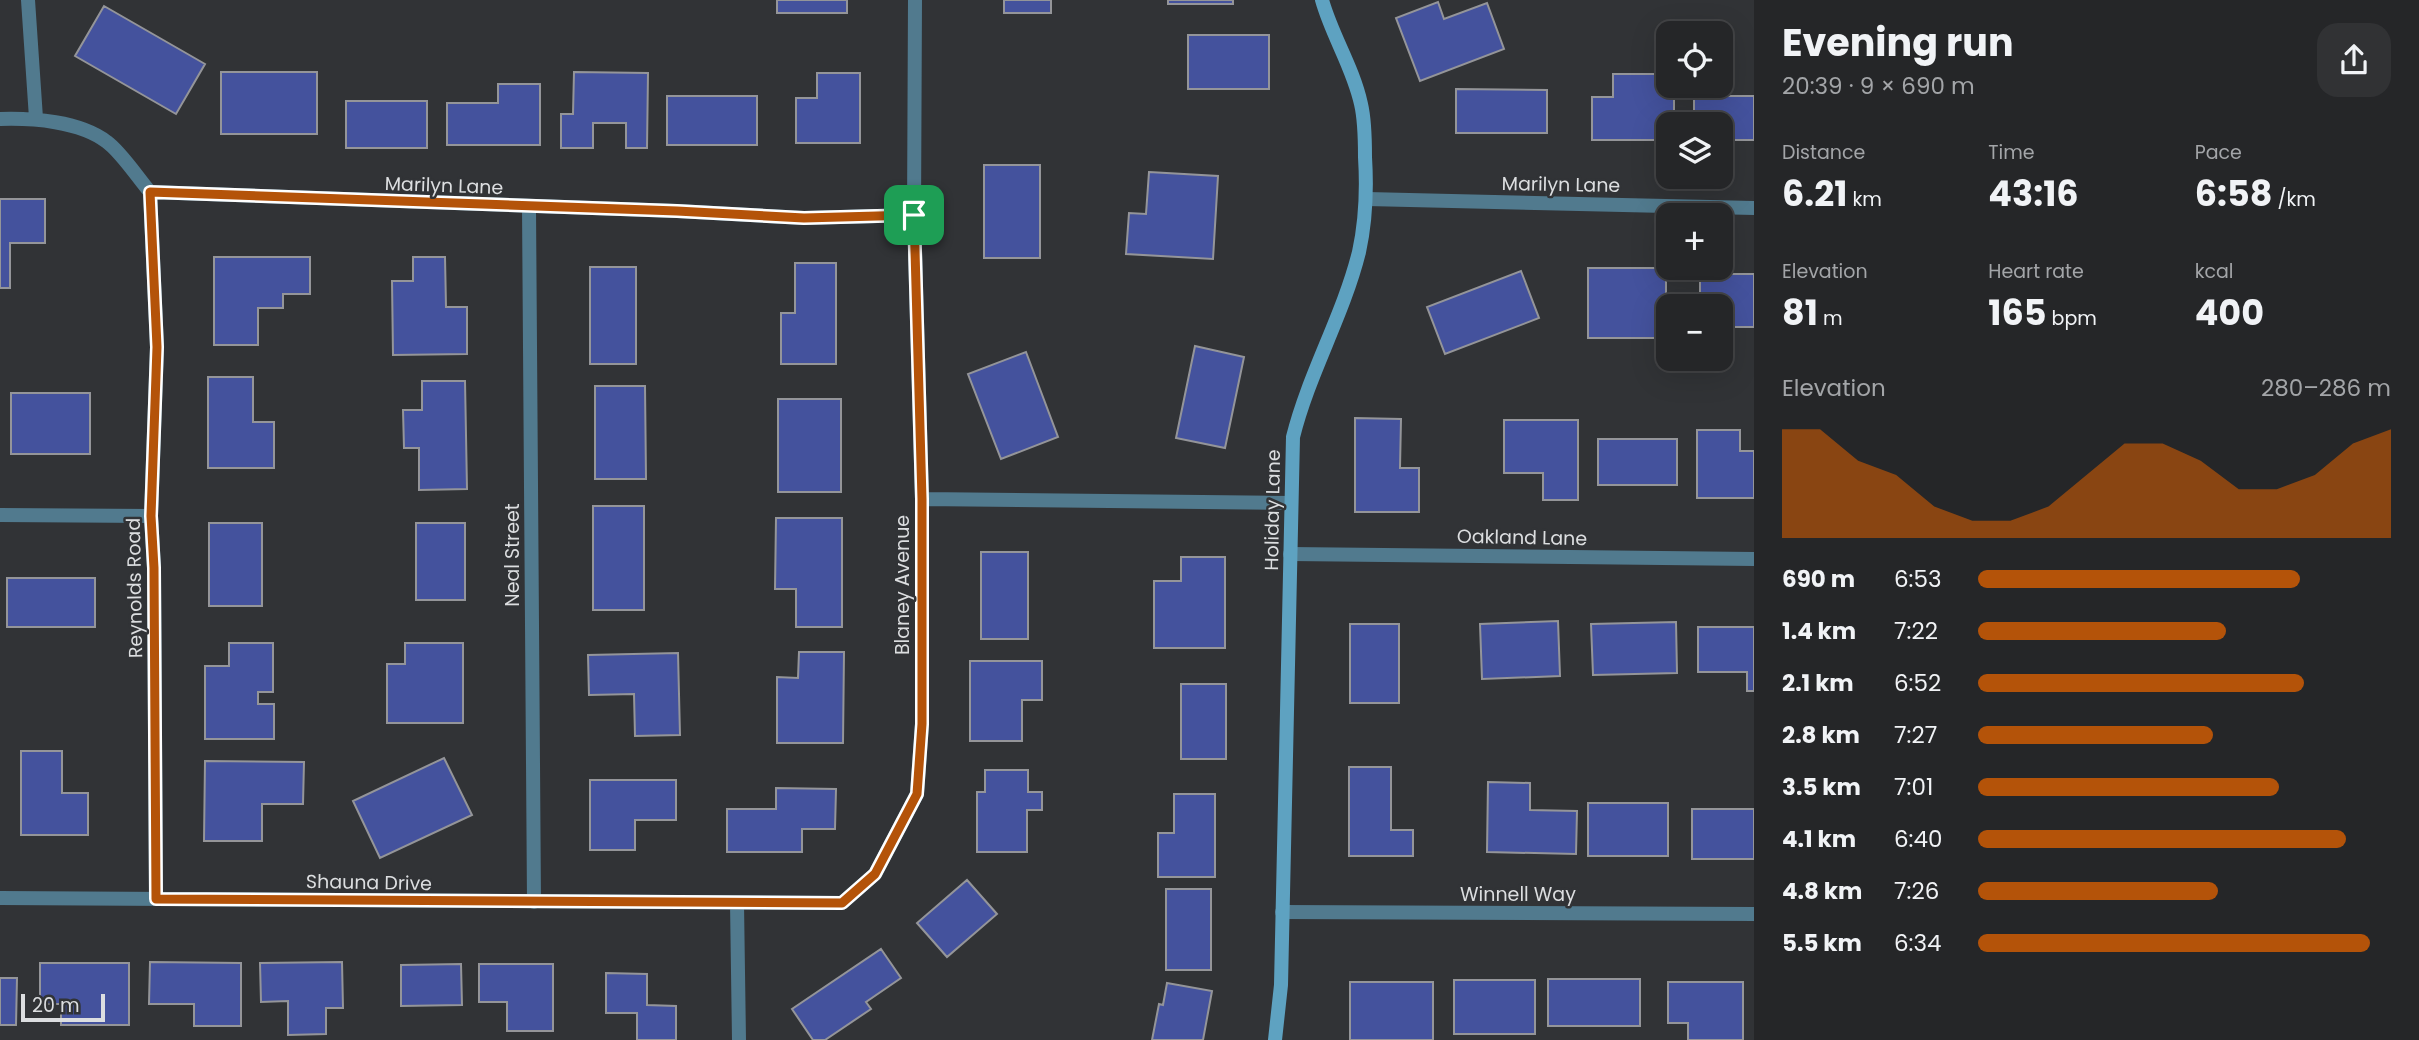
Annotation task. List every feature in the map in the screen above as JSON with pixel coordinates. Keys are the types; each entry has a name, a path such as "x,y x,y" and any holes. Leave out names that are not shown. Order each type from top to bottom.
{"street":[{"path":"27,0 36,118"},
{"name":"Blaney Avenue","path":"737,903 842,903 875,874 917,794 922,724 922,499 914,215 915,0"},
{"name":"Holiday Lane","path":"1275,1040 1281,985 1293,437 1316,366 1349,286 1359,251 1367,199 1362,106 1352,72 1328,22 1322,0"},
{"path":"0,119 36,118 76,127 107,141 150,192"},
{"name":"Marilyn Lane","path":"150,192 804,218 914,215"},
{"name":"Reynolds Road","path":"150,192 157,347 151,516 154,568 156,899"},
{"name":"Marilyn Lane","path":"1367,199 1754,208"},
{"name":"Neal Street","path":"529,207 534,902"},
{"path":"922,499 1291,503"},
{"path":"0,515 151,516"},
{"name":"Oakland Lane","path":"1290,554 1754,559"},
{"name":"Shauna Drive","path":"0,898 737,903"},
{"path":"737,903 740,1040"},
{"name":"Winnell Way","path":"1282,912 1754,914"}],"building":[{"path":"777,0 847,0 847,13 777,13"},
{"path":"1004,0 1051,0 1051,13 1004,13"},
{"path":"1168,0 1233,0 1233,4 1168,4"},
{"path":"1438,2 1444,19 1487,3 1504,49 1420,81 1396,18"},
{"path":"104,6 205,64 176,114 75,56"},
{"path":"1188,35 1269,35 1269,89 1188,89"},
{"path":"221,72 317,72 317,134 221,134"},
{"path":"574,72 648,73 647,148 626,148 626,123 593,123 593,148 561,148 561,114 573,114"},
{"path":"817,73 860,73 860,143 796,143 796,98 817,98"},
{"path":"1613,74 1656,74 1656,98 1674,98 1674,112 1656,112 1656,140 1592,140 1592,97 1613,97"},
{"path":"498,84 540,84 540,145 447,145 447,103 498,103"},
{"path":"1456,89 1547,90 1547,133 1456,133"},
{"path":"667,96 757,96 757,145 667,145"},
{"path":"1754,96 1754,140 1733,140 1733,112 1694,112 1694,98"},
{"path":"346,101 427,101 427,148 346,148"},
{"path":"984,165 1040,165 1040,258 984,258"},
{"path":"1149,172 1218,176 1213,259 1126,254 1129,213 1146,214"},
{"path":"0,199 45,199 45,243 10,243 10,288 0,288"},
{"path":"214,257 310,257 310,294 283,294 283,308 258,308 258,345 214,345"},
{"path":"413,257 445,257 446,307 467,307 467,354 393,355 392,281 413,281"},
{"path":"795,263 836,263 836,364 781,364 781,313 795,313"},
{"path":"590,267 636,267 636,364 590,364"},
{"path":"1588,268 1656,268 1656,280 1666,280 1666,294 1656,294 1656,338 1588,338"},
{"path":"1521,271 1539,318 1445,354 1427,307"},
{"path":"1733,274 1754,274 1754,327 1733,327 1733,294 1700,294 1700,280 1733,280"},
{"path":"1195,346 1244,357 1225,448 1176,438"},
{"path":"1026,352 1058,437 1001,459 968,374"},
{"path":"208,377 253,377 253,422 274,422 274,468 208,468"},
{"path":"422,381 465,381 467,489 419,490 419,448 404,448 403,410 422,410"},
{"path":"595,386 645,386 646,479 595,479"},
{"path":"11,393 90,393 90,454 11,454"},
{"path":"778,399 841,399 841,492 778,492"},
{"path":"1355,418 1401,419 1400,468 1419,468 1419,512 1355,512"},
{"path":"1504,420 1578,420 1578,500 1543,500 1543,473 1504,473"},
{"path":"1697,430 1740,430 1740,451 1754,451 1754,498 1697,498"},
{"path":"1598,439 1677,439 1677,485 1598,485"},
{"path":"593,506 644,506 644,610 593,610"},
{"path":"776,518 842,518 842,627 796,627 796,589 775,589"},
{"path":"209,523 262,523 262,606 209,606"},
{"path":"416,523 465,523 465,600 416,600"},
{"path":"981,552 1028,552 1028,639 981,639"},
{"path":"1181,557 1225,557 1225,648 1154,648 1154,581 1181,581"},
{"path":"7,578 95,578 95,627 7,627"},
{"path":"1558,621 1560,676 1482,679 1480,624"},
{"path":"1676,622 1677,673 1593,675 1591,624"},
{"path":"1350,624 1399,624 1399,703 1350,703"},
{"path":"1698,627 1754,627 1754,691 1747,691 1747,672 1698,672"},
{"path":"229,643 273,643 273,692 258,692 258,704 274,704 274,739 205,739 205,666 229,666"},
{"path":"405,643 463,643 463,723 387,723 387,664 405,664"},
{"path":"799,652 844,652 843,743 777,743 777,677 798,678"},
{"path":"678,653 680,735 635,736 634,694 589,695 588,655"},
{"path":"970,661 1042,661 1042,700 1022,700 1022,741 970,741"},
{"path":"1181,684 1226,684 1226,759 1181,759"},
{"path":"21,751 62,751 62,793 88,793 88,835 21,835"},
{"path":"444,758 472,815 380,858 353,801"},
{"path":"205,761 304,762 303,804 262,804 262,841 204,841"},
{"path":"1349,767 1391,767 1391,830 1413,830 1413,856 1349,856"},
{"path":"985,770 1028,770 1028,792 1042,792 1042,810 1027,810 1027,852 977,852 977,792 985,792"},
{"path":"590,780 676,780 676,820 635,820 635,850 590,850"},
{"path":"1488,782 1530,783 1530,810 1577,811 1576,854 1487,852"},
{"path":"776,788 836,789 835,829 802,829 802,852 727,852 727,809 776,809"},
{"path":"1174,794 1215,794 1215,877 1158,877 1158,833 1174,833"},
{"path":"1588,803 1668,803 1668,856 1588,856"},
{"path":"1692,809 1754,809 1754,859 1692,859"},
{"path":"967,880 997,914 947,957 917,923"},
{"path":"1166,889 1211,889 1211,970 1166,970"},
{"path":"881,949 901,978 866,1002 871,1009 825,1040 813,1040 792,1009"},
{"path":"150,962 241,963 241,1026 194,1026 194,1004 149,1004"},
{"path":"342,962 343,1008 326,1008 326,1034 288,1035 288,1001 261,1002 260,963"},
{"path":"40,963 129,963 129,1025 61,1025 61,1004 40,1004"},
{"path":"461,964 462,1005 401,1006 401,965"},
{"path":"479,964 553,964 553,1031 507,1031 507,1002 479,1002"},
{"path":"606,973 647,974 647,1005 676,1006 676,1040 637,1040 637,1013 606,1013"},
{"path":"0,978 17,978 16,1025 0,1025"},
{"path":"1548,979 1640,979 1640,1026 1548,1026"},
{"path":"1454,980 1535,980 1535,1034 1454,1034"},
{"path":"1350,982 1433,982 1433,1040 1350,1040"},
{"path":"1668,982 1743,982 1743,1040 1688,1040 1688,1023 1668,1023"},
{"path":"1167,983 1212,991 1203,1040 1152,1040 1159,1004 1163,1005"}],"route":[{"path":"150,192 804,218 914,215 922,499 922,724 917,794 875,874 842,903 156,899 154,568 151,516 157,347 150,192"}]}
